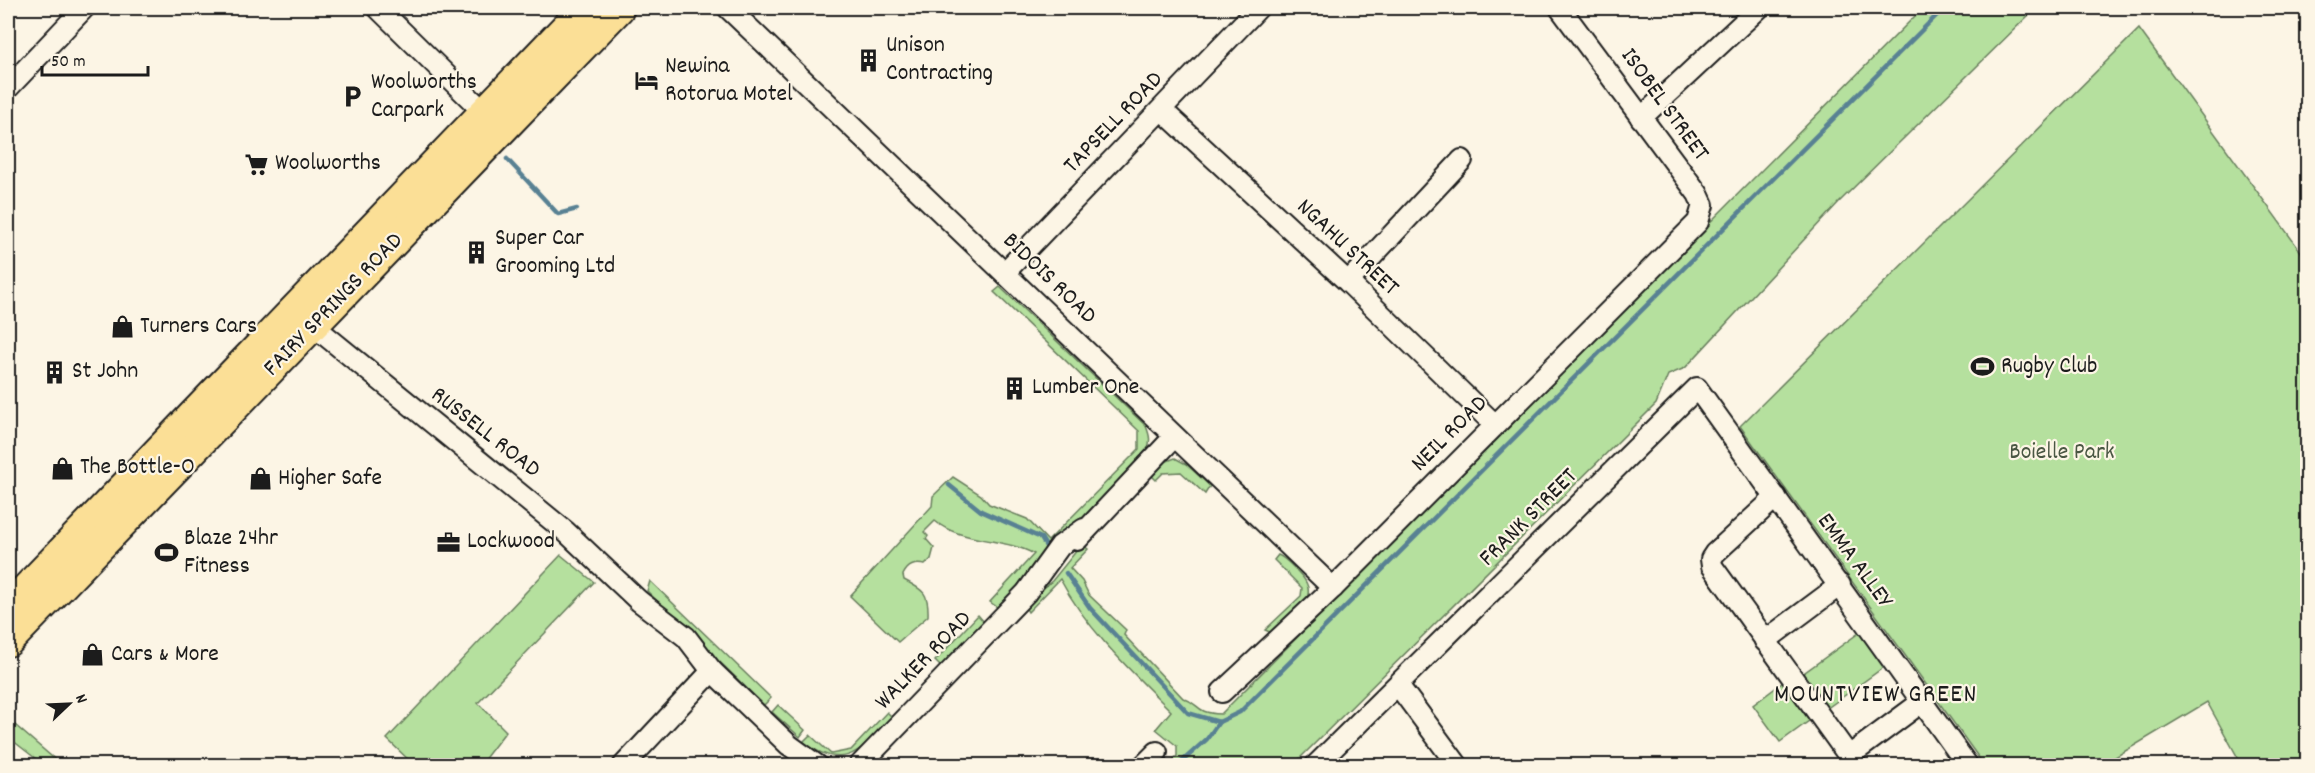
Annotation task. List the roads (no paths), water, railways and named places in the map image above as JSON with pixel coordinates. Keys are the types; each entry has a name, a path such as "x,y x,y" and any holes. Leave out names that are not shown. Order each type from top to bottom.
{"highway":[{"name":"FAIRY SPRINGS ROAD","path":"8,641 39,592 492,121 585,8"},
{"name":"FAIRY SPRINGS ROAD","path":"492,121 619,8"},
{"name":"FAIRY SPRINGS ROAD","path":"8,608 39,592"}],"street":[{"path":"8,88 84,8"},
{"path":"378,8 492,121"},
{"name":"BIDOIS ROAD","path":"728,8 1333,588"},
{"name":"TAPSELL ROAD","path":"1005,272 1258,8"},
{"name":"ISOBEL STREET","path":"1560,8 1703,205"},
{"path":"1641,118 1759,8"},
{"name":"NGAHU STREET","path":"1161,110 1348,282 1495,425"},
{"path":"1348,282 1462,160"},
{"name":"NEIL ROAD","path":"1222,692 1333,588 1698,222 1703,205"},
{"name":"RUSSELL ROAD","path":"305,318 535,504 639,601 663,632 712,670 789,745 804,765"},
{"name":"EMMA ALLEY","path":"1697,388 1968,765"},
{"name":"FRANK STREET","path":"1315,765 1697,388"},
{"name":"WALKER ROAD","path":"859,765 1026,593 1060,546 1084,529 1174,437"},
{"path":"1776,496 1711,559 1712,566 1765,642 1852,761 1923,701"},
{"path":"1765,642 1840,585"},
{"path":"623,765 712,670"},
{"path":"1398,685 1458,765"},
{"name":"RUSSELL ROAD","path":"789,745 818,765"}],"waterway":[{"path":"1066,573 1090,608 1188,713 1219,722 1240,712 1944,8"},
{"path":"507,159 558,214 577,209"},
{"path":"949,485 981,511 1041,538 1047,548"},
{"path":"1177,766 1207,739 1219,722"}],"place":[{"name":"Unison Contracting","path":"868,60"},
{"name":"Newina Rotorua Motel","path":"647,81"},
{"name":"Woolworths Carpark","path":"353,97"},
{"name":"Woolworths","path":"257,164"},
{"name":"Super Car Grooming Ltd","path":"477,253"},
{"name":"Turners Cars","path":"122,327"},
{"name":"Rugby Club","path":"1983,367"},
{"name":"St John","path":"54,372"},
{"name":"Lumber One","path":"1014,388"},
{"name":"The Bottle-O","path":"62,468"},
{"name":"Higher Safe","path":"260,479"},
{"name":"Lockwood","path":"449,542"},
{"name":"Blaze 24hr Fitness","path":"166,553"},
{"name":"Cars & More","path":"93,655"}],"district":[{"name":"MOUNTVIEW GREEN","path":"1876,695"}],"park label":[{"name":"Boielle Park","path":"2062,453"}]}
